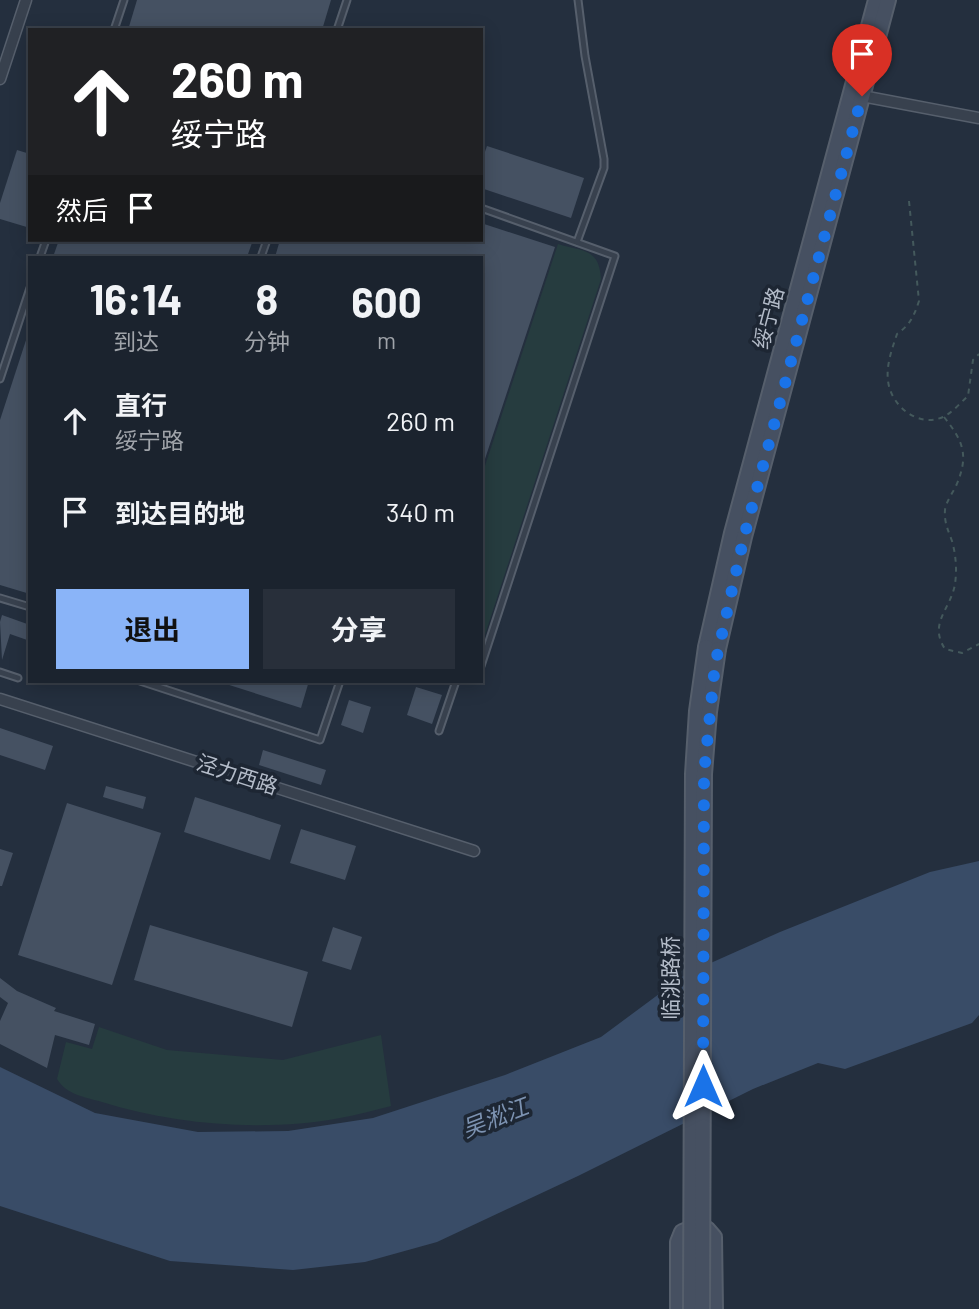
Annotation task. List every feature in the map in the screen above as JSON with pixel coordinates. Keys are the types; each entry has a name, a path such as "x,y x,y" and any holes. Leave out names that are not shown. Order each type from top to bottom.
{"main road":[{"name":"绥宁路","path":"712,648 732,533 876,0"},
{"name":"绥宁路","path":"712,648 888,0"},
{"name":"临洮路桥","path":"691,1309 693,774 697,710 712,648"},
{"name":"临洮路桥","path":"702,1309 704,774 712,648"},
{"path":"678,1309 678,1242 682,1232 692,1228 707,1229 714,1237 715,1309"}],"street":[{"path":"0,79 26,0"},
{"path":"862,96 979,118"},
{"name":"泾力西路","path":"0,699 474,851"}],"lane":[{"path":"115,28 124,0"},
{"path":"338,28 346,0"},
{"path":"577,242 604,168 578,0"},
{"path":"483,209 615,256 483,660"},
{"path":"0,379 28,294"},
{"path":"0,598 28,606"},
{"path":"0,672 18,678"},
{"path":"144,683 320,740 339,683"},
{"path":"439,731 455,683"}],"path":[{"path":"909,201 919,302 907,327 897,334 888,363 888,382 893,398 915,418 928,420 943,417 968,396 973,360 979,354"},
{"path":"943,417 956,433 964,450 963,467 945,507 944,521 953,545 956,581 952,597 939,620 939,639 945,649 962,653 979,644"}],"green space":[{"path":"558,244 583,250 597,262 601,279 483,641 483,472"},
{"path":"99,1027 167,1050 283,1060 381,1035 391,1106 346,1117 282,1125 189,1121 130,1110 77,1095 66,1089 57,1079 66,1042 92,1049"}],"water":[{"name":"吴淞江","path":"979,861 979,1015 972,1023 845,1069 818,1063 753,1089 437,1242 365,1262 293,1270 170,1261 0,1206 0,1067 95,1113 198,1132 288,1131 373,1118 505,1075 601,1037 686,974 780,932 930,872"}],"building":[{"path":"137,0 331,0 323,28 129,28"},
{"path":"487,146 584,178 571,218 483,189 483,157"},
{"path":"17,150 28,153 28,227 0,219 0,203"},
{"path":"483,224 555,247 483,465 483,256 275,256 279,242 483,242"},
{"path":"58,242 252,242 247,256 53,256"},
{"path":"28,334 28,593 0,585 0,420"},
{"path":"2,615 28,624 28,640 10,634 2,660"},
{"path":"223,683 308,683 301,708"},
{"path":"416,687 442,695 432,724 407,715"},
{"path":"349,700 371,707 363,733 341,725"},
{"path":"0,728 53,746 45,770 0,755"},
{"path":"263,750 326,770 321,785 259,765"},
{"path":"106,786 146,797 143,809 103,797"},
{"path":"195,797 281,825 270,860 184,832"},
{"path":"67,803 161,833 112,985 18,955"},
{"path":"301,829 356,846 345,880 290,863"},
{"path":"0,849 13,853 2,886 0,886"},
{"path":"150,925 308,972 292,1027 134,980"},
{"path":"333,927 362,937 351,970 322,961"},
{"path":"0,978 17,991 56,1008 54,1011 95,1024 89,1045 55,1035 47,1068 0,1044 0,1021 8,1003 0,997"}],"route":[{"path":"703,1086 704,774 715,665 744,537 862,96"}]}
